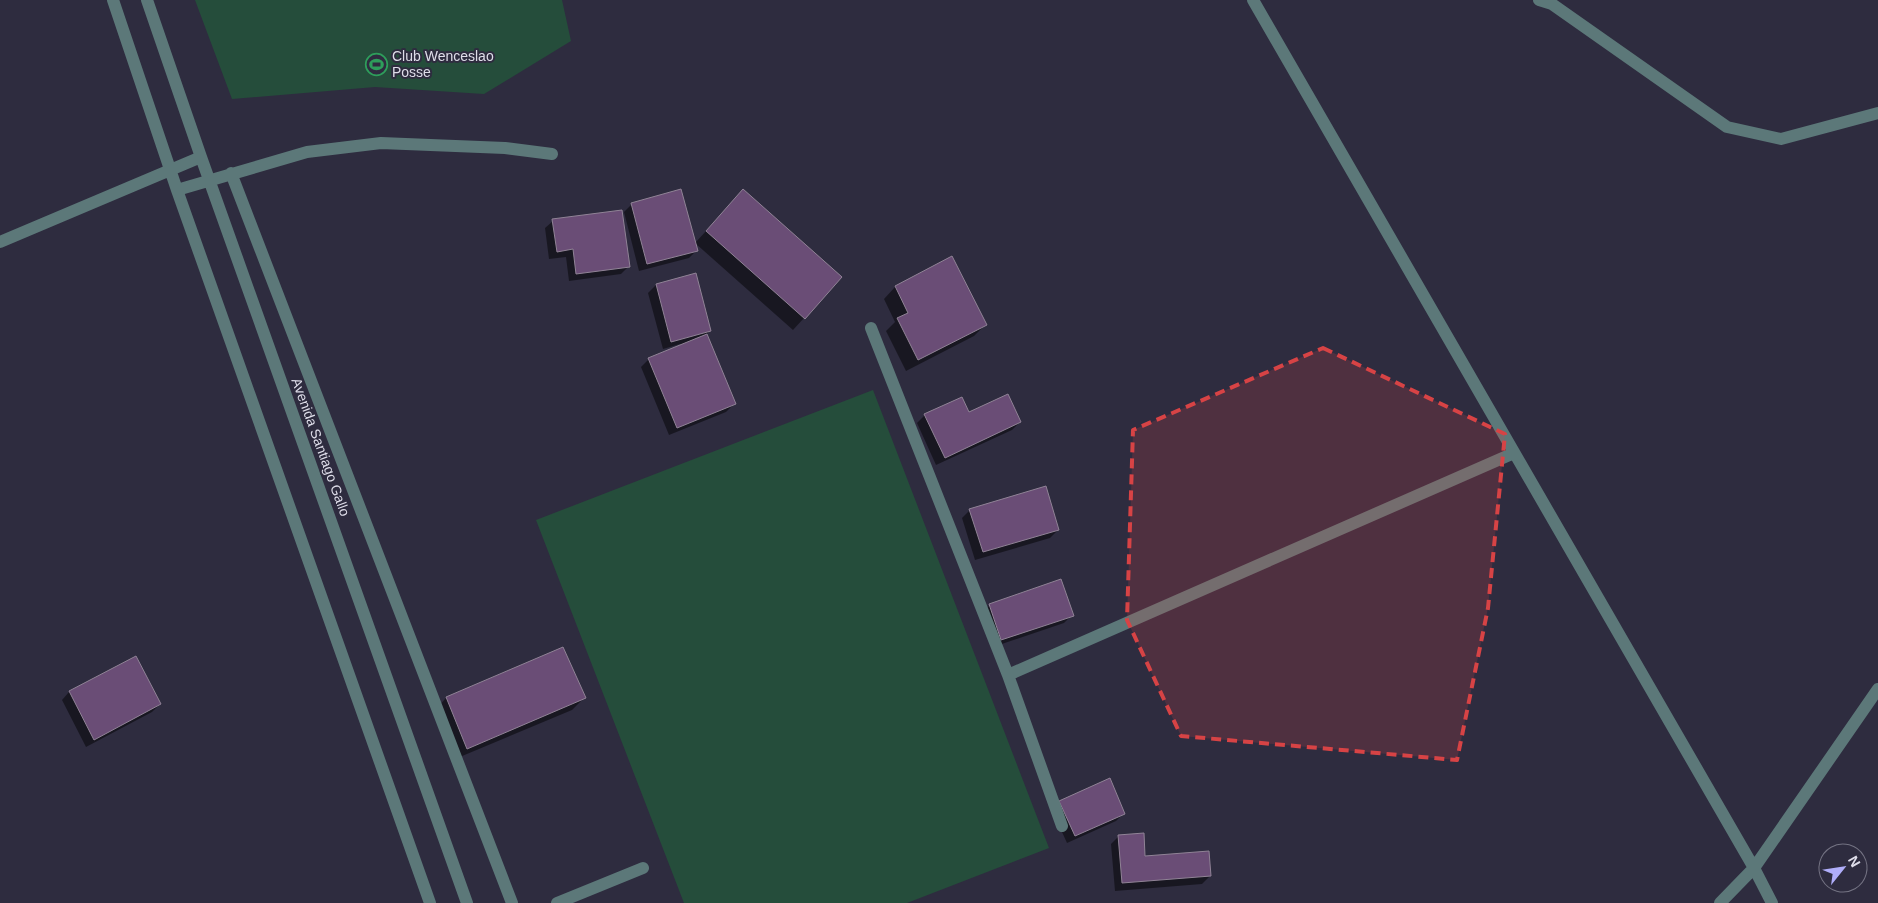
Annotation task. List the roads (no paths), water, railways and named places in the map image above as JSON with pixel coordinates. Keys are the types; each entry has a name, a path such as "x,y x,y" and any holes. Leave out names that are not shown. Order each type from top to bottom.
{"street":[{"path":"113,0 177,190 430,903"},
{"name":"Avenida Santiago Gallo","path":"147,0 201,157 467,903"},
{"path":"1253,0 1754,868 1772,903"},
{"path":"1539,0 1552,4 1726,127 1781,139 1878,113"},
{"path":"177,190 307,152 382,143 505,148 552,154"},
{"path":"0,242 201,157"},
{"path":"231,173 512,903"},
{"path":"871,328 1008,675 1062,826"},
{"path":"1008,675 1514,453"},
{"path":"1720,903 1754,868 1878,689"},
{"path":"557,903 643,868"}],"place":[{"name":"Club Wenceslao Posse","path":"376,64"}]}
